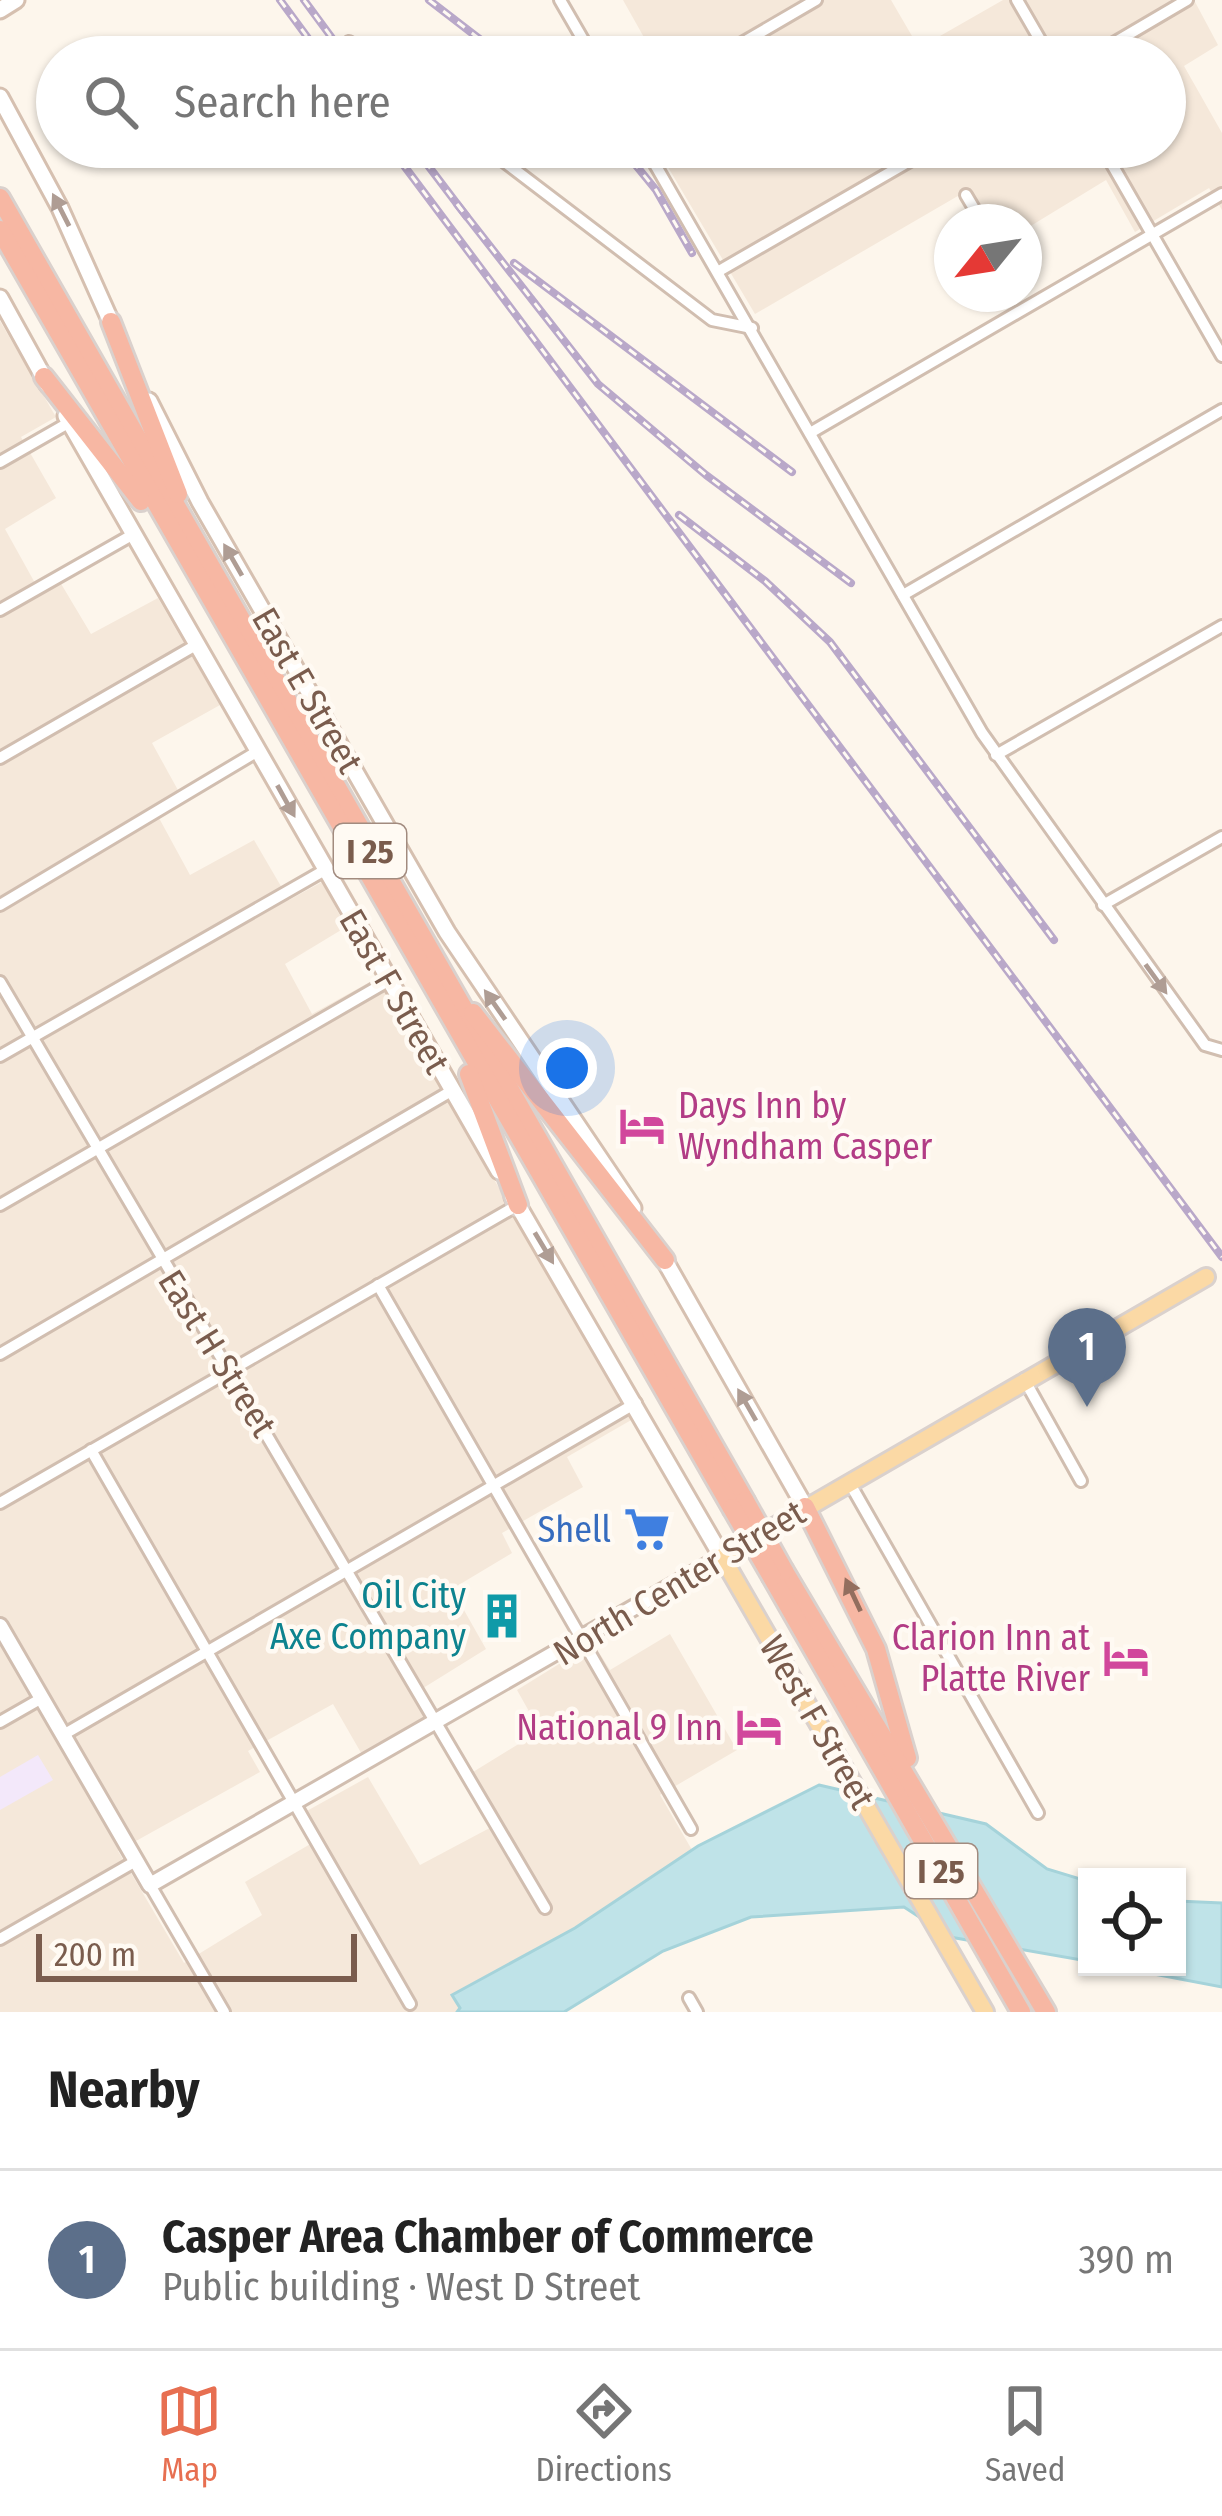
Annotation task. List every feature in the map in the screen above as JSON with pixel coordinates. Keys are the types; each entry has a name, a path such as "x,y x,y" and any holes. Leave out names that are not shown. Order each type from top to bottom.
{"highway":[{"name":"I 25","path":"0,199 224,612"},
{"name":"I 25","path":"0,230 738,1504 1019,2012"},
{"path":"112,322 224,612"},
{"path":"44,377 224,612"},
{"path":"428,968 665,1260"},
{"path":"428,968 518,1205"},
{"path":"805,1507 876,1649 915,1786"},
{"name":"I 25","path":"778,1574 915,1786 1046,2012"}],"main road":[{"path":"0,10 16,0"},
{"name":"East E Street","path":"0,97 36,164"},
{"name":"East E Street","path":"38,168 200,502 447,932 582,1127 665,1260 805,1507"},
{"name":"East F Street","path":"2,305 722,1557"},
{"name":"North Center Street","path":"722,1557 1206,1277"},
{"name":"West F Street","path":"722,1557 985,2012"}],"street":[{"path":"560,0 581,36"},
{"path":"754,36 816,0"},
{"path":"1017,0 1038,36"},
{"path":"1126,36 1187,0"},
{"path":"513,168 712,320 752,328"},
{"path":"658,168 996,755 1103,904 1218,1050"},
{"path":"719,271 898,168"},
{"path":"1114,168 1222,356"},
{"path":"1042,299 1222,194"},
{"path":"966,195 971,204"},
{"path":"810,433 1021,312"},
{"path":"903,595 1222,410"},
{"path":"0,462 70,422"},
{"path":"0,610 132,535"},
{"path":"996,755 1222,626"},
{"path":"0,758 196,646"},
{"path":"0,905 258,751"},
{"path":"1103,904 1222,837"},
{"path":"0,1056 325,870"},
{"name":"East H Street","path":"0,982 160,1261 228,1372 246,1392 544,1908"},
{"path":"0,1205 388,982"},
{"path":"0,1354 453,1090"},
{"path":"0,1503 518,1205"},
{"path":"379,1285 691,1829"},
{"path":"1024,1379 1082,1481"},
{"path":"63,1735 636,1403"},
{"path":"91,1450 410,2004"},
{"path":"849,1482 1038,1813"},
{"name":"North Center Street","path":"150,1885 722,1557"},
{"path":"0,1626 224,2012"},
{"path":"0,1722 42,1698"},
{"path":"0,1939 136,1861"},
{"path":"688,1998 697,2012"}],"shaded area":[{"path":"623,0 891,0 912,36 643,36"},
{"path":"1003,0 1194,0 1218,45 1186,65 1186,36 940,36"},
{"path":"1186,70 1222,133 1222,210 1209,188 1135,232 1106,180 1042,219 1042,204 970,204 963,193 934,204 934,210 755,314 668,168 1186,168"},
{"path":"0,321 56,417 21,437 56,498 5,529 40,592 60,582 91,634 158,598 220,705 152,743 179,792 153,807 190,875 254,840 289,900 322,882 346,927 285,964 312,1014 377,978 633,1419 567,1457 583,1487 502,1533 512,1553 452,1589 486,1649 412,1695 426,1721 364,1758 333,1704 248,1751 260,1772 118,1851 184,1963 262,1915 245,1882 319,1839 305,1812 368,1777 420,1865 501,1822 473,1772 540,1731 517,1690 593,1643 610,1670 670,1634 737,1750 660,1795 692,1850 575,1928 453,1995 461,2009 457,2012 0,2012"},
{"path":"38,1755 53,1780 0,1810 0,1777"}],"water":[{"path":"819,1785 986,1824 1047,1869 1078,1878 1078,1959 950,1937 904,1907 751,1917 663,1951 564,2012 457,2012 460,2008 452,1995 575,1928 698,1846"},
{"path":"1186,1901 1222,1903 1222,1987 1164,1976 1186,1976"}],"railway":[{"path":"280,0 307,36"},
{"path":"304,0 331,36"},
{"path":"429,0 476,36"},
{"path":"406,168 1222,1257"},
{"path":"430,168 467,217"},
{"path":"638,168 692,253"},
{"path":"457,204 598,384 706,475 851,583"},
{"path":"514,263 792,472"},
{"path":"679,515 765,581 830,642 1054,940"}],"place":[{"name":"Days Inn by Wyndham Casper","path":"642,1126"},
{"name":"Casper Area Chamber of Commerce","path":"1087,1407"},
{"name":"Shell","path":"647,1529"},
{"name":"Oil City Axe Company","path":"502,1616"},
{"name":"Clarion Inn at Platte River","path":"1126,1658"},
{"name":"National 9 Inn","path":"759,1727"}]}
